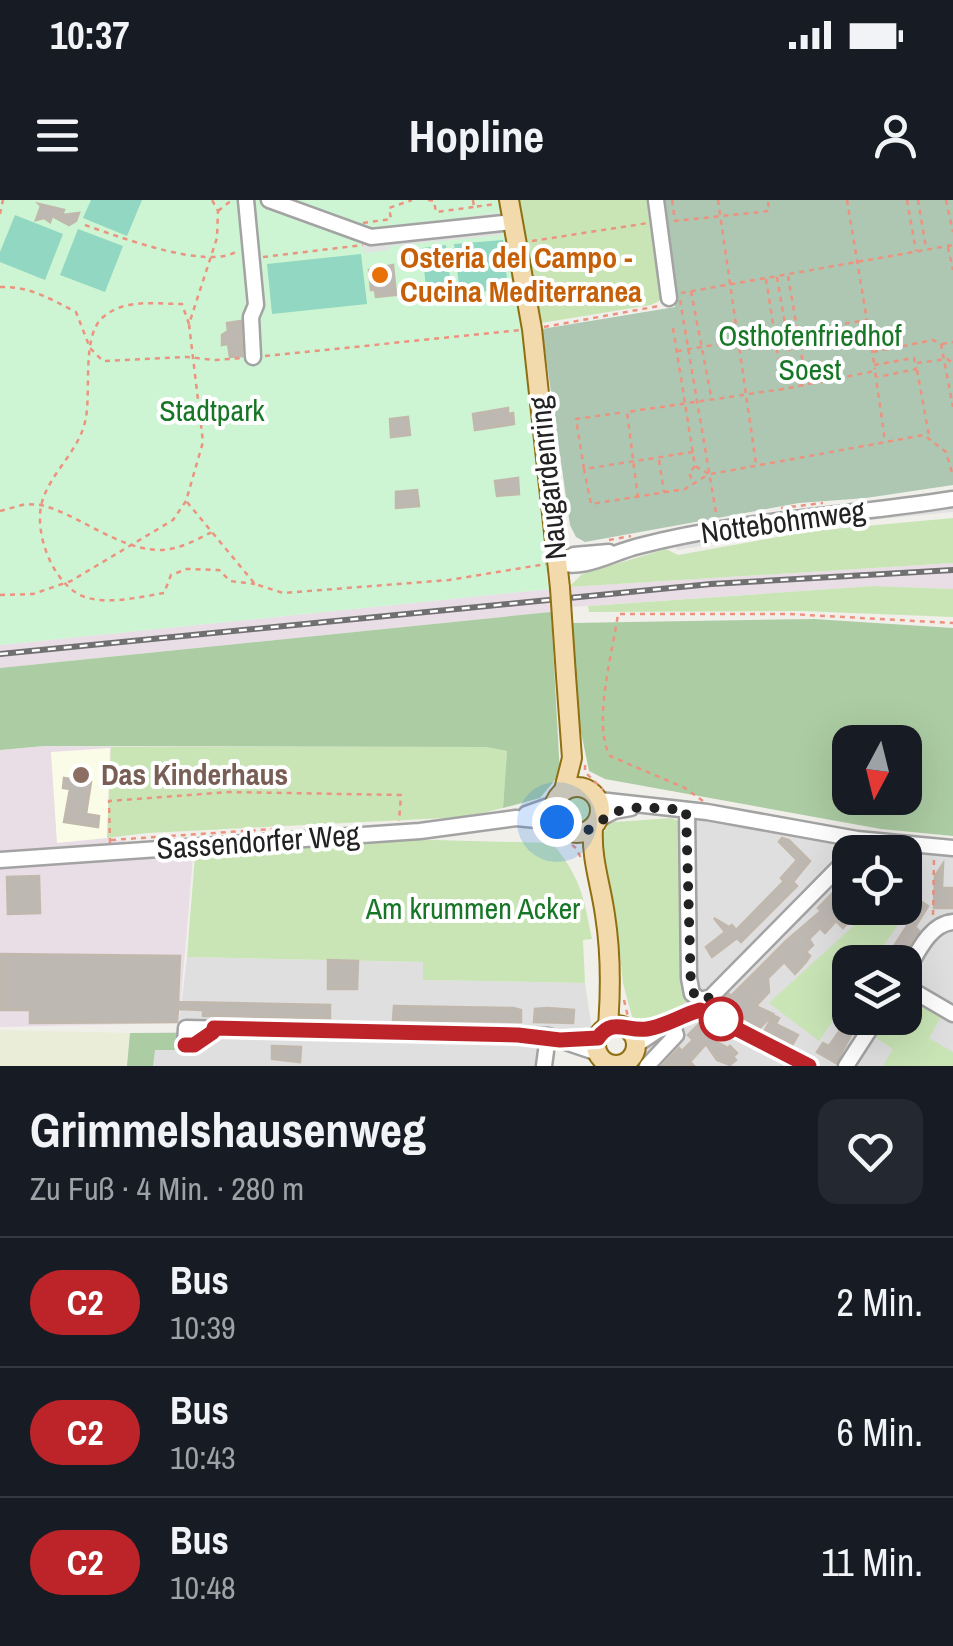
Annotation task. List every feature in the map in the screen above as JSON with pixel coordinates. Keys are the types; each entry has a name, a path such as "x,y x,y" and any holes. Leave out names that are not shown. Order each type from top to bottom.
{"main road":[{"name":"Naugardenring","path":"509,201 532,329 553,564 560,588 572,758 564,801"},
{"path":"564,801 597,816"},
{"path":"564,801 573,833 593,861"},
{"path":"573,833 597,816"},
{"path":"597,816 593,861 606,921 616,1048"}],"street":[{"path":"246,200 256,305 251,317 254,357"},
{"path":"270,200 371,237 513,222"},
{"path":"656,200 674,297"},
{"name":"Nottebohmweg","path":"553,564 576,568 615,552 780,519 953,499"},
{"name":"Sassendorfer Weg","path":"1,862 399,833 516,818 564,801"},
{"path":"597,816 640,807 707,812 832,844"},
{"path":"686,810 692,994 700,1005 810,1066"},
{"path":"922,846 953,848"},
{"path":"214,1028 554,1038 616,1048 711,997 832,871"},
{"path":"922,953 947,922"},
{"path":"922,996 953,1014"},
{"path":"646,1066 676,1034 668,1023"},
{"path":"846,1066 866,1035"},
{"path":"544,1066 554,1038"}],"path":[{"path":"0,214 4,200"},
{"path":"189,324 217,238 218,211 212,200"},
{"path":"218,211 232,200"},
{"path":"355,232 359,223 391,219 389,208 412,200"},
{"path":"428,200 434,202 436,212 509,201"},
{"path":"473,200 474,207"},
{"path":"672,200 675,221 769,211 768,200"},
{"path":"718,200 756,466"},
{"path":"847,200 886,440"},
{"path":"908,200 916,252"},
{"path":"918,200 926,250"},
{"path":"946,200 953,232"},
{"path":"517,243 659,222"},
{"path":"85,224 139,244 212,257 231,256 250,242"},
{"path":"252,258 361,247 371,237"},
{"path":"0,287 19,286 35,291 76,312 90,348 103,361 215,360 532,329 662,306 681,292 950,245 953,270"},
{"path":"788,274 806,384"},
{"path":"777,276 795,386"},
{"path":"766,278 783,388"},
{"path":"691,290 712,398"},
{"path":"674,297 690,348 718,530"},
{"path":"0,595 33,594 66,583 172,520 186,501 203,442 189,324 182,304 120,305 98,320 90,348 88,406 82,432 52,479 41,505 43,550 66,583 85,598 121,600 164,593 171,576 186,569 219,570 230,580 268,591 298,594 449,580 553,564"},
{"path":"677,351 867,320"},
{"path":"673,328 692,452 696,466 710,474"},
{"path":"872,352 933,340 941,344 953,342"},
{"path":"941,344 953,407"},
{"path":"946,359 950,353"},
{"path":"929,437 914,358 795,386 576,419 591,504 686,489 710,474 924,434 946,452 953,476"},
{"path":"876,377 946,359 953,363"},
{"path":"627,412 638,498"},
{"path":"584,470 692,452"},
{"path":"659,458 664,493"},
{"path":"693,483 690,473 696,466"},
{"path":"186,501 254,584"},
{"path":"0,512 26,504 41,505 134,544 158,550 181,546 214,532"},
{"path":"707,812 703,801 685,788 610,756 604,746 603,708 618,614 789,614 953,623"},
{"path":"110,853 108,801 196,794 401,795 399,833"},
{"path":"934,846 932,910 947,922"}],"shaded area":[{"path":"498,213 502,235 390,246 389,250 365,253 363,241 451,232 450,219"},
{"path":"953,505 953,512 840,523 677,550 675,544 731,533"},
{"path":"953,563 953,589 874,586 571,607 569,587"},
{"path":"550,589 551,612 0,668 0,645"},
{"path":"111,747 107,838 193,856 179,1023 0,1027 0,750"},
{"name":"Das Kinderhaus","path":"110,748 107,838 57,843 51,752"},
{"path":"696,819 832,841 832,925 922,925 922,852 953,854 953,1066 635,1066 654,1043 646,1022 684,1007 686,999 698,992 693,980 691,826"},
{"path":"187,957 424,962 424,980 585,983 592,1029 537,1029 537,1066 127,1066 130,1033 178,1032"},
{"path":"0,1030 130,1033 126,1066 0,1066"}],"green space":[{"name":"Stadtpark","path":"0,200 499,200 522,331 550,556 546,576 550,589 0,645"},
{"path":"91,200 142,200 127,236 83,218"},
{"path":"519,200 652,200 661,300 651,305 541,323"},
{"name":"Osthofenfriedhof Soest","path":"661,200 953,200 953,485 799,503 585,542 576,537 570,525 542,329 675,307"},
{"path":"15,215 63,234 45,280 0,262 0,252"},
{"path":"78,229 123,246 105,292 60,275"},
{"path":"503,240 508,289 460,294 454,244"},
{"path":"446,245 452,295 427,298 422,248"},
{"path":"361,254 367,304 272,314 267,264"},
{"path":"953,518 953,563 569,587 582,574 666,549 678,555 811,531"},
{"path":"874,586 953,589 953,617 803,611 589,612 588,606"},
{"path":"551,612 560,774 540,798 503,808 507,751 486,747 44,746 0,750 0,668"},
{"path":"814,619 953,628 953,836 881,829 605,779 589,771 580,727 572,623"},
{"path":"111,747 486,747 507,751 503,808 465,817 107,838"},
{"path":"577,790 591,795 596,809 591,823 577,828 563,823 558,809 563,795"},
{"path":"672,818 678,821 680,830 686,1002 662,1018 634,1024 623,983 615,908 601,838 608,825 615,822"},
{"name":"Am krummen Acker","path":"396,839 552,843 575,877 586,910 592,939 583,940 585,983 423,980 423,962 187,957 195,855"},
{"path":"854,925 898,925 884,945 832,945"},
{"path":"832,945 832,1022 819,1041 769,1003"},
{"path":"922,1006 941,1017 929,1038 953,1052 953,1066 883,1066 893,1049 876,1038 922,1035"},
{"path":"130,1033 178,1033 177,1050 155,1050 153,1066 127,1066"}],"building":[{"path":"39,204 64,210 62,215 79,213 69,225 52,216 50,222 44,218 36,220"},
{"path":"393,265 396,295 376,297 375,290 371,290 369,270"},
{"path":"241,321 242,356 230,357 228,344 222,345 222,335 228,331 227,323"},
{"path":"508,408 514,424 475,430 473,414"},
{"path":"408,417 410,435 391,437 390,419"},
{"path":"518,478 519,494 497,496 495,481"},
{"path":"417,490 419,506 396,508 396,492"},
{"path":"64,778 91,782 86,814 99,816 98,827 64,822 70,789 63,788"},
{"path":"782,838 810,861 793,882 797,886 741,942 737,938 712,957 706,947 725,932 714,918 736,930 784,881 781,878 797,860 779,842"},
{"path":"943,864 942,888 953,888 953,908 934,908 935,876"},
{"path":"39,876 40,913 8,914 7,877"},
{"path":"832,894 832,925 825,933 820,928 809,939 813,945 806,952 810,956 806,962 795,974 784,962 768,978 769,992 756,1006 773,1014 760,1028 730,1013 720,1003 821,911 818,908"},
{"path":"908,925 916,925 919,931 910,945 895,945"},
{"path":"0,954 180,956 178,1002 330,1005 330,1018 203,1016 203,1010 178,1009 177,1022 30,1023 30,1010 0,1010"},
{"path":"328,960 358,961 357,989 328,989"},
{"path":"394,1006 513,1008 521,1010 521,1022 393,1020"},
{"path":"535,1009 574,1010 573,1023 534,1022"},
{"path":"773,1015 779,1018 776,1024 798,1035 792,1045 765,1030"},
{"path":"699,1024 717,1042 730,1046 737,1053 733,1057 736,1060 730,1065 717,1060 706,1044 690,1062 694,1066 662,1066 693,1040 688,1035"},
{"path":"837,1035 851,1035 836,1063 817,1052 823,1043 829,1046"},
{"path":"272,1046 301,1047 300,1062 272,1059"}],"railway":[{"path":"0,654 711,584 953,570"}],"bus line":[{"name":"C2","path":"185,1045 194,1045 214,1028 598,1038 608,1026 624,1026 630,1031 646,1029 700,1010 809,1066"}],"place":[{"name":"Osteria del Campo - Cucina Mediterranea","path":"380,275"},
{"name":"Das Kinderhaus","path":"81,775"}],"route":[{"path":"557,822 573,833 584,833 614,812 640,807 686,810 691,990 700,1000 711,997 721,1019"}]}
